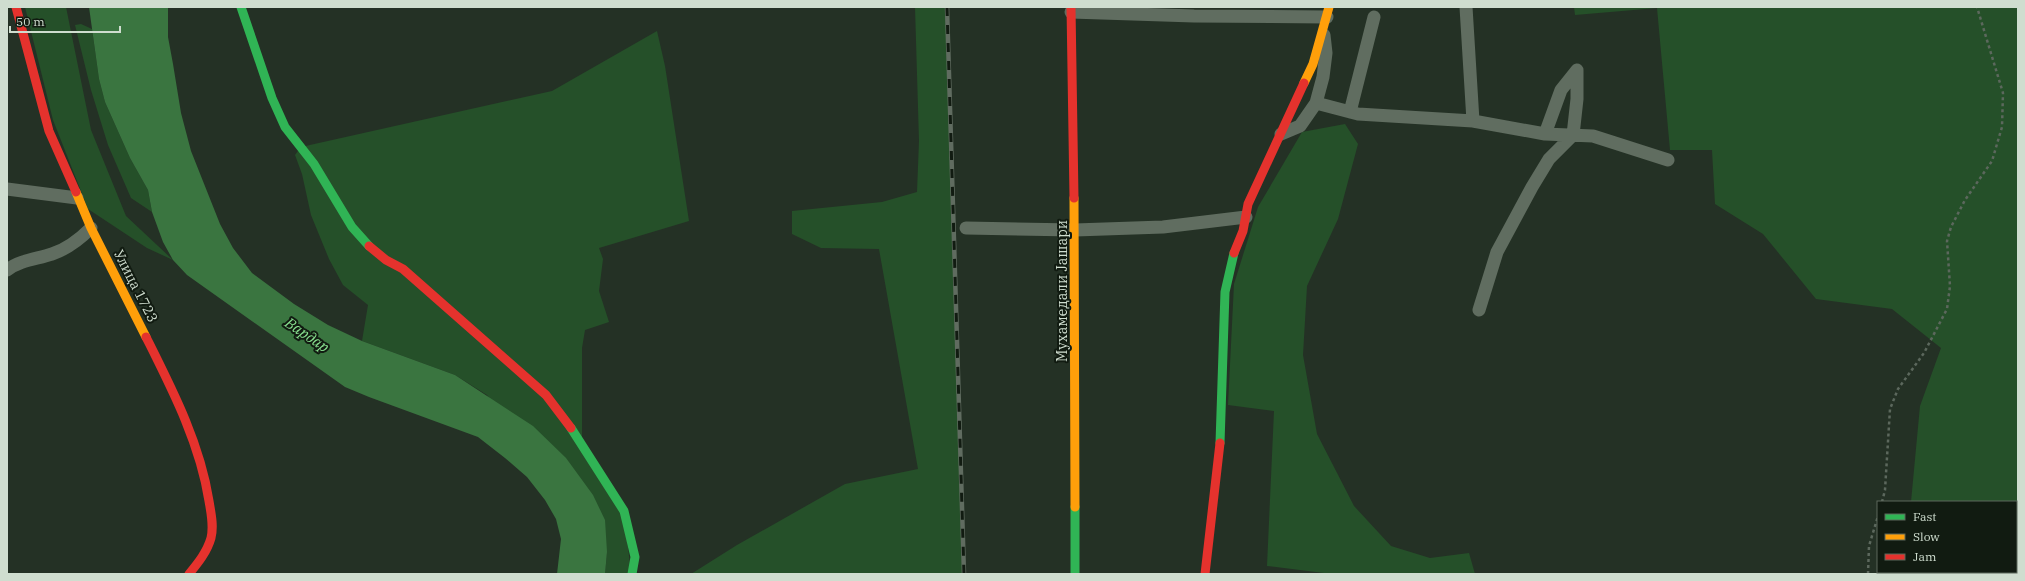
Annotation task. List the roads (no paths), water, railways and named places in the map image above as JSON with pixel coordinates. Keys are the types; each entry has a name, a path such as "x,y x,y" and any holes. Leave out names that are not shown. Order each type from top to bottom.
{"street":[{"name":"Улица 1723","path":"16,7 49,131 91,228 172,386 199,455 207,486 212,518 211,537 204,554 189,574"},
{"path":"241,7 286,127 313,161 344,219 361,240 382,259 409,274 546,395 575,433 624,511 634,557 632,574"},
{"path":"1466,7 1473,121"},
{"path":"1071,10 1194,16 1326,18"},
{"name":"Мухамедали Јашари","path":"1071,10 1075,230 1075,574"},
{"path":"1350,112 1374,17"},
{"path":"1281,134 1300,126 1316,103 1323,77 1325,61 1326,18"},
{"path":"1205,574 1220,439 1225,292 1232,258 1243,231 1251,197 1313,64 1326,18"},
{"path":"1478,310 1496,252 1549,159 1573,135 1578,99 1576,70 1562,90 1545,134"},
{"path":"1316,103 1358,114 1473,121 1545,134 1593,136 1668,160"},
{"path":"7,189 77,198"},
{"path":"966,228 1075,230 1163,227 1246,217"},
{"path":"7,270 24,262 62,250 79,241 91,228"}],"water":[{"name":"Вардар","path":"89,7 168,7 168,37 181,113 191,151 220,224 233,248 252,273 294,304 328,325 362,341 455,375 533,426 566,458 593,495 605,520 607,552 605,574 557,574 561,539 556,519 545,500 527,477 478,437 345,387 187,275 173,260 163,242 152,212 148,190 130,158 105,102 99,79"}],"railway":[{"path":"947,7 964,574"}]}
